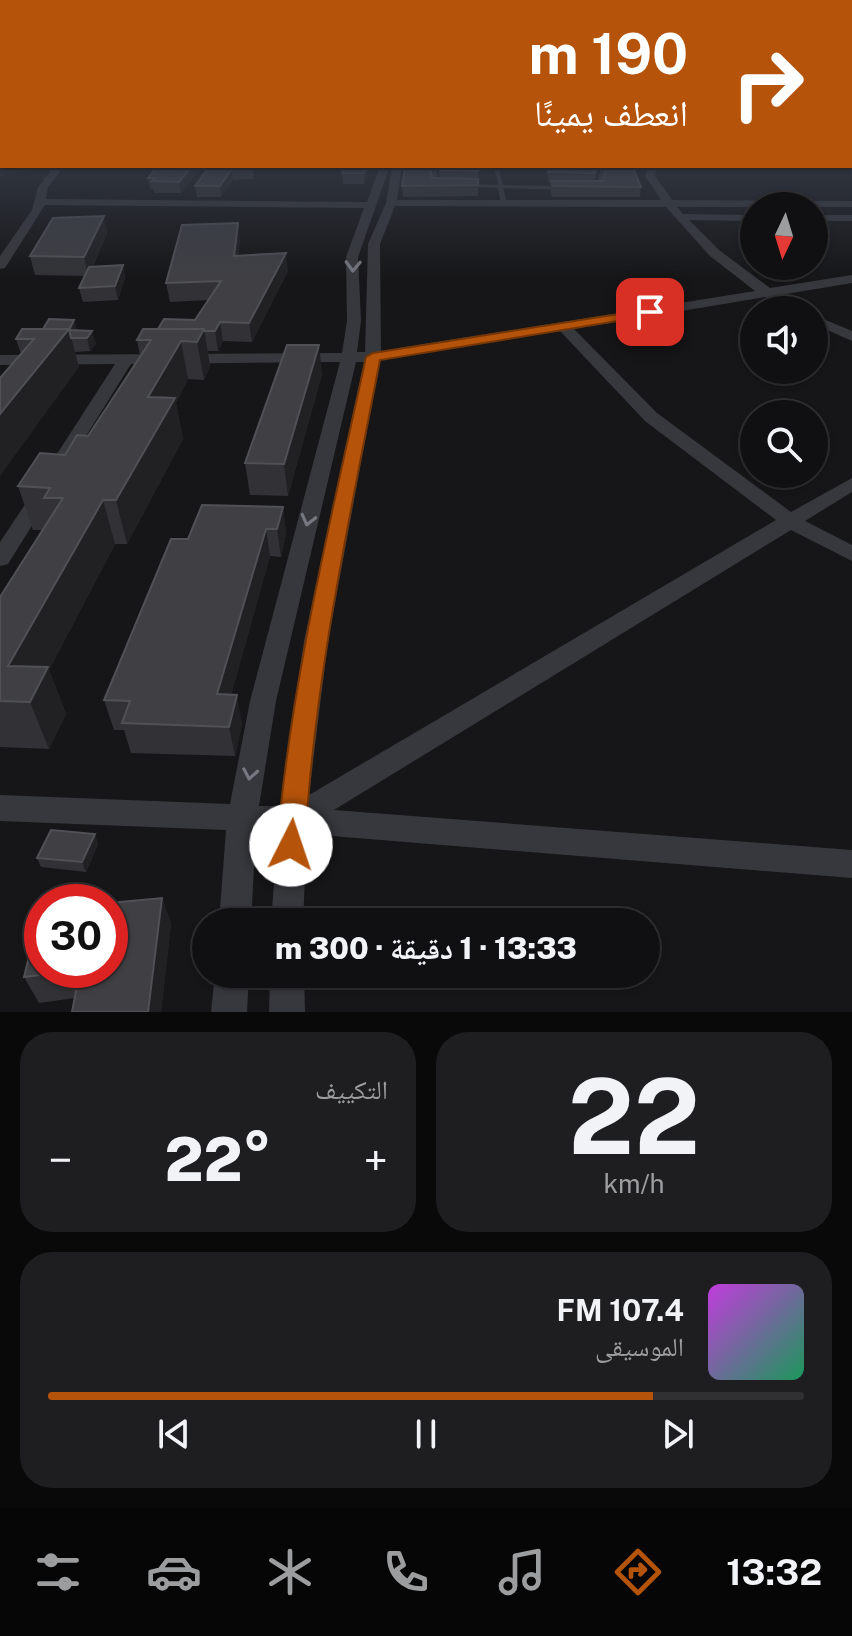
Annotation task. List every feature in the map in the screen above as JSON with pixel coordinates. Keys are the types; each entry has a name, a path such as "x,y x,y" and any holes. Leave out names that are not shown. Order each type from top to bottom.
{"street":[{"path":"0,265 40,206 44,186"},
{"path":"288,908 293,820 316,641 373,357 376,322 372,260 383,186"},
{"path":"236,908 242,817 263,701 349,357 354,321 352,257 380,209 389,186"},
{"path":"656,186 666,203 725,265 769,296"},
{"path":"182,203 192,191"},
{"path":"40,206 182,203 740,218"},
{"path":"40,206 380,209 504,203 852,204"},
{"path":"828,218 852,218"},
{"path":"0,360 373,357 852,279"},
{"path":"563,326 651,417 790,521 852,554"},
{"path":"828,326 852,337"},
{"path":"0,559 125,360"},
{"path":"293,820 852,484"},
{"path":"0,808 293,820 852,864"},
{"path":"229,1012 231,988"},
{"path":"287,988 287,1012"}],"lane":[{"path":"471,186 566,188"},
{"path":"582,188 598,186"},
{"path":"502,187 504,203"}],"building":[{"path":"104,216 84,257 30,256 53,218"},
{"path":"238,223 234,256 286,253 249,323 220,322 215,331 158,329 164,319 195,320 221,281 166,283 182,225"},
{"path":"123,265 115,286 79,288 89,267"},
{"path":"49,319 74,320 69,330 43,329"},
{"path":"22,329 69,329 0,414 0,378 34,339 16,339"},
{"path":"143,329 204,329 197,342 181,341 148,397 175,398 116,500 103,500 8,666 48,667 30,702 0,701 0,597 63,498 44,498 50,488 18,486 40,453 65,455 77,435 88,436 151,340 137,340"},
{"path":"69,330 92,331 87,338 71,338"},
{"path":"287,345 319,345 284,464 245,463"},
{"path":"202,505 283,507 277,529 266,529 217,694 237,695 229,727 122,723 130,701 104,700 171,539 188,539"},
{"path":"51,830 95,834 82,862 37,858"},
{"path":"162,898 148,1012 72,1012 77,988 128,988 128,901"}],"route":[{"path":"291,845 296,777 316,641 373,357 650,312"}]}
